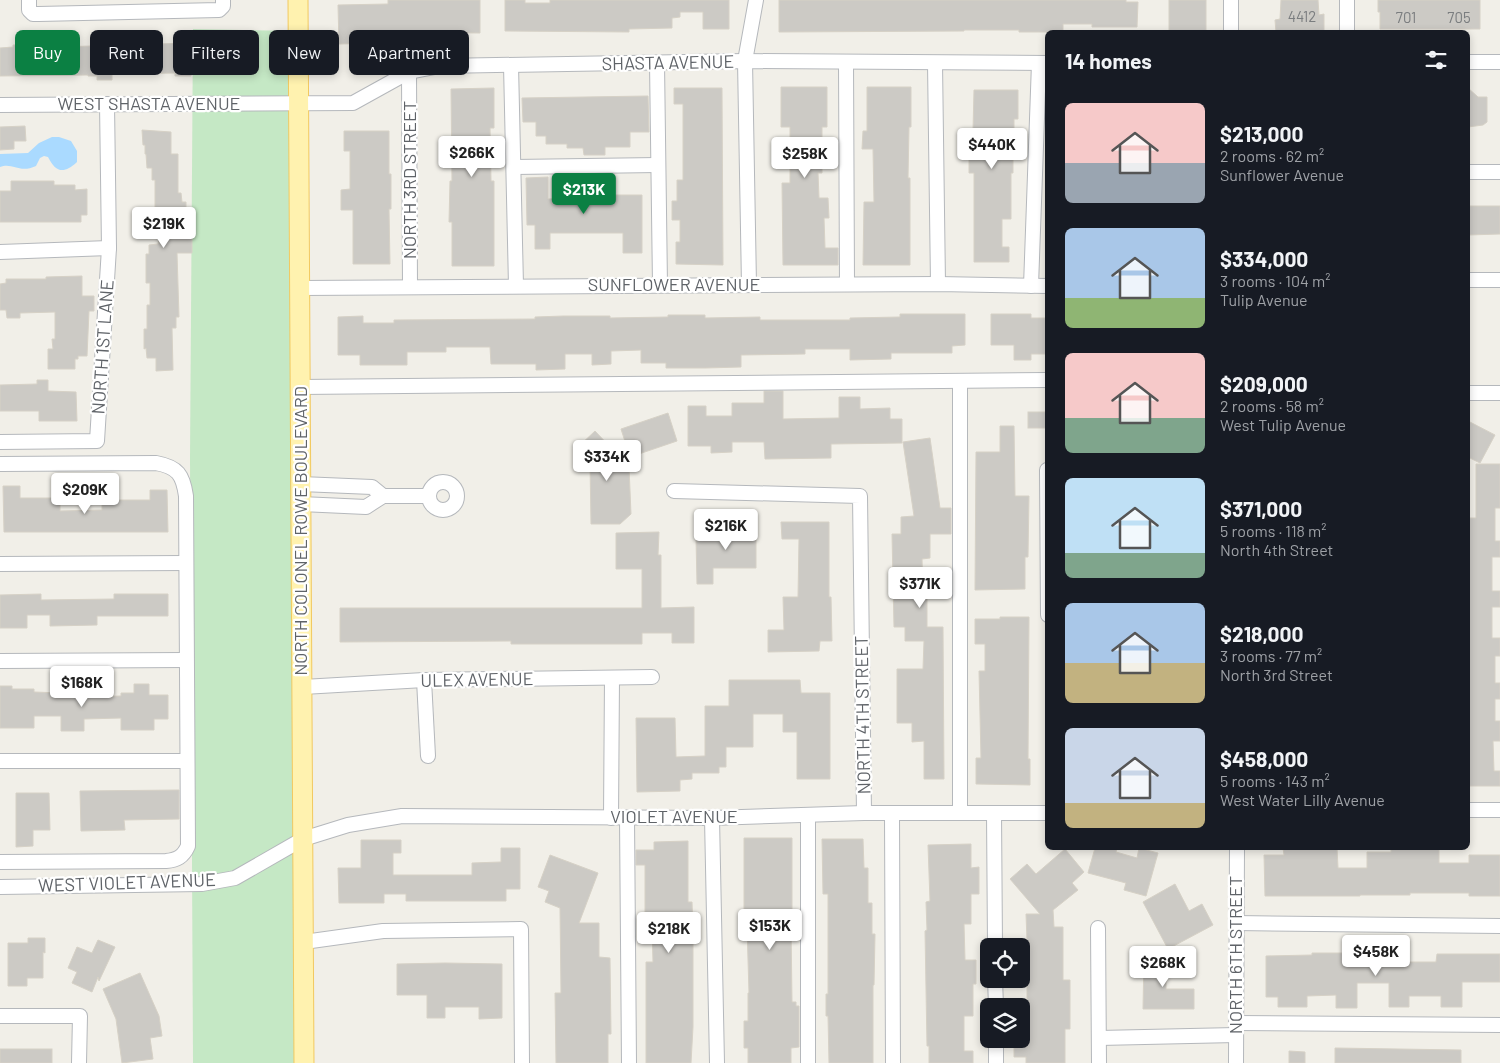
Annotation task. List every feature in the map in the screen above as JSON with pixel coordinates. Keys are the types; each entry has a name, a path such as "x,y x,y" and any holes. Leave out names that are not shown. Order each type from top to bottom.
{"main road":[{"name":"NORTH COLONEL ROWE BOULEVARD","path":"298,0 304,1063"}],"street":[{"path":"29,0 29,10 33,14 130,6 218,10 223,6 223,0"},
{"path":"749,285 745,62 756,0"},
{"path":"1231,0 1231,30"},
{"path":"1347,0 1347,30"},
{"name":"SHASTA AVENUE","path":"469,66 745,62 1043,63"},
{"path":"846,62 848,284"},
{"path":"1470,62 1500,62"},
{"path":"657,63 660,285"},
{"path":"935,63 938,284"},
{"path":"1031,286 1043,63"},
{"path":"512,65 516,286"},
{"name":"SHASTA AVENUE","path":"298,103 353,104 404,75"},
{"name":"NORTH 3RD STREET","path":"409,75 410,287"},
{"name":"WEST SHASTA AVENUE","path":"0,105 298,103"},
{"name":"NORTH 1ST LANE","path":"0,442 97,441 109,248 106,104"},
{"path":"514,167 658,165"},
{"path":"1470,172 1500,172"},
{"path":"0,252 109,248"},
{"path":"1470,280 1500,280"},
{"name":"SUNFLOWER AVENUE","path":"300,288 848,284 1045,286"},
{"path":"300,387 1045,380"},
{"path":"960,381 960,813"},
{"path":"1470,393 1500,393"},
{"path":"0,464 156,463 167,465 181,476 186,496 186,761 188,846 180,857 173,861 0,862"},
{"path":"301,484 372,487 383,496"},
{"name":"NORTH 4TH STREET","path":"674,491 860,496 864,813"},
{"path":"301,504 366,507 383,496 428,496"},
{"path":"0,564 186,563"},
{"path":"0,661 186,660"},
{"name":"ULEX AVENUE","path":"303,687 424,680 652,677"},
{"path":"611,818 612,678"},
{"path":"424,680 428,756"},
{"path":"0,761 186,761"},
{"path":"1470,810 1500,810"},
{"name":"VIOLET AVENUE","path":"304,839 348,824 402,816 712,818 864,813 1045,813"},
{"path":"994,813 995,938"},
{"path":"808,814 808,1063"},
{"name":"NORTH 4TH STREET","path":"892,814 893,1063"},
{"path":"627,818 629,1063"},
{"path":"712,818 717,1063"},
{"name":"WEST VIOLET AVENUE","path":"0,887 202,884 235,878 304,839"},
{"name":"NORTH 6TH STREET","path":"1236,1063 1237,850"},
{"path":"1236,923 1500,926"},
{"path":"1098,928 1100,1063"},
{"path":"304,942 383,931 521,929 522,1063"},
{"path":"0,1016 80,1016 79,1063"},
{"path":"1099,1038 1236,1029 1500,1025"},
{"path":"996,1048 996,1063"}],"green space":[{"path":"193,29 245,30 193,30"},
{"path":"259,30 269,30 269,75 297,75 300,1063 193,1063 190,459 193,75 259,75"}],"water":[{"path":"52,137 71,141 77,151 77,162 68,169 57,169 48,157 44,156 40,158 36,166 30,168 0,167 0,154 28,153 39,143"}],"building":[{"path":"388,0 480,0 480,33 469,33 469,30 349,30 349,44 339,44 338,5 388,4"},
{"path":"505,0 525,0 525,3 550,3 550,0 729,0 729,29 703,29 703,12 680,12 680,17 672,18 672,28 629,29 629,32 505,31"},
{"path":"779,0 1126,0 1126,2 1138,2 1137,27 1092,27 1092,24 1063,24 1063,30 1045,30 1045,32 964,30 779,32"},
{"path":"1169,0 1206,0 1206,30 1169,30"},
{"path":"1281,0 1318,0 1319,15 1324,14 1324,30 1276,30 1275,20 1280,19"},
{"path":"1378,0 1480,0 1480,29 1380,29"},
{"path":"163,44 173,44 173,73 163,73"},
{"path":"13,45 15,45 15,75 80,75 80,46 90,46 90,75 112,75 112,80 97,80 97,76 88,75 0,76 0,48 13,47"},
{"path":"175,75 191,75 191,76"},
{"path":"781,87 827,87 827,127 822,127 822,173 818,173 819,198 828,198 829,218 824,218 825,248 838,248 838,265 783,265 782,183 790,183 790,127 781,127"},
{"path":"867,87 911,87 908,178 910,178 910,265 863,265 864,202 874,202 873,149 862,149 863,131 867,131"},
{"path":"494,88 494,128 490,128 491,181 494,181 494,266 452,266 452,222 449,222 450,181 452,181 451,89"},
{"path":"674,88 722,88 723,265 676,264 676,242 680,242 680,220 672,220 672,201 677,201 677,180 683,180 683,104 674,104"},
{"path":"974,90 1018,90 1018,119 1014,119 1013,173 1011,173 1011,219 1002,219 1002,247 1009,247 1009,262 974,262 974,173 969,173 969,131 973,131"},
{"path":"1470,90 1478,97 1487,97 1487,122 1483,125 1470,127"},
{"path":"648,96 649,132 630,132 630,147 605,147 605,155 584,155 583,148 567,148 567,144 546,144 546,136 536,136 536,122 523,122 522,98"},
{"path":"25,126 26,141 14,141 14,149 0,150 0,127"},
{"path":"142,130 171,132 171,154 178,154 178,193 181,193 182,202 186,202 186,228 192,228 192,253 177,253 179,317 176,317 176,328 172,328 173,370 156,371 156,358 147,358 146,348 144,349 144,329 147,329 147,305 150,305 150,283 146,283 146,254 149,254 149,245 158,244 159,238 158,217 155,217 155,180 152,180 152,168 147,168"},
{"path":"344,131 389,131 389,174 391,174 391,209 389,209 390,264 353,264 353,210 341,210 341,190 350,189 350,151 344,151"},
{"path":"548,177 548,199 589,198 589,189 605,189 605,195 642,195 642,253 623,253 623,233 550,233 550,249 535,249 535,225 527,225 526,178"},
{"path":"11,181 54,181 54,185 75,185 75,190 87,189 87,215 81,215 81,222 0,222 0,191 11,191"},
{"path":"1470,206 1500,206 1500,234 1470,235"},
{"path":"82,276 82,296 94,296 94,311 89,311 87,356 78,356 78,359 75,359 75,369 48,369 48,349 53,349 52,339 55,339 55,312 20,313 20,318 7,318 6,310 0,310 0,284 6,283 6,279 46,279 46,277"},
{"path":"900,314 965,314 965,345 952,346 952,353 891,353 891,359 850,360 850,349 805,349 805,354 741,355 741,367 705,368 666,368 666,363 641,363 641,350 611,351 611,364 592,365 592,354 565,354 565,369 536,370 536,364 491,364 490,347 446,347 446,352 407,352 407,365 360,365 360,355 338,355 338,317 363,316 363,323 394,323 394,320 535,319 535,317 564,316 610,316 610,318 668,317 668,315 705,315 705,318 760,317 760,320 850,320 850,318 900,317"},
{"path":"991,314 1031,314 1031,318 1045,318 1045,354 1031,354 1031,360 1014,360 1014,345 991,345"},
{"path":"37,380 48,380 48,391 76,392 77,421 39,421 39,411 0,411 0,385 37,384"},
{"path":"764,391 783,391 783,419 839,418 839,397 860,397 860,409 890,408 890,419 902,419 902,443 831,444 831,458 765,459 764,442 732,442 732,452 711,453 711,446 688,446 688,406 706,406 706,416 732,416 732,403 764,403"},
{"path":"1028,412 1045,412 1045,428 1028,428"},
{"path":"668,413 677,441 630,457 621,429"},
{"path":"1470,422 1495,435 1480,463 1470,458"},
{"path":"1000,426 1014,426 1015,496 1029,496 1028,557 1025,557 1025,589 975,590 976,452 1000,452"},
{"path":"595,431 629,467 631,514 620,524 591,524 590,463 577,448"},
{"path":"930,438 940,508 951,508 951,534 930,534 930,558 922,559 923,593 927,593 927,627 943,627 944,779 924,779 924,741 912,742 912,723 897,723 897,669 923,669 924,641 905,641 905,627 894,627 892,534 901,534 901,517 914,516 903,442"},
{"path":"1476,464 1500,464 1500,508 1495,508 1495,541 1500,541 1500,557 1492,557 1492,591 1500,591 1500,607 1492,607 1492,638 1500,638 1500,656 1495,656 1495,683 1500,683 1500,699 1495,699 1495,721 1500,721 1500,741 1493,741 1494,771 1500,771 1500,786 1470,786 1470,518 1476,518"},
{"path":"3,486 20,486 20,498 60,498 60,511 102,510 102,495 118,495 118,500 150,500 150,490 167,490 168,532 4,532"},
{"path":"781,522 829,522 829,597 831,597 832,641 820,641 819,651 768,652 768,630 784,630 783,597 798,597 799,539 782,539"},
{"path":"756,525 756,568 713,568 713,584 697,584 696,538 713,538 713,526"},
{"path":"659,532 658,555 661,555 661,608 694,607 694,643 672,643 672,633 642,633 642,644 511,644 511,641 340,642 340,608 642,608 642,569 616,569 616,533"},
{"path":"41,594 41,600 114,599 114,594 168,594 168,616 97,616 97,625 50,626 50,615 27,615 27,628 0,628 0,595"},
{"path":"1000,617 1029,617 1028,759 1030,759 1030,785 976,784 976,758 981,758 979,671 985,671 985,644 975,644 975,619 1000,619"},
{"path":"729,680 800,680 801,693 830,693 830,779 797,779 797,732 783,732 783,714 753,714 753,747 726,747 726,767 719,767 719,773 692,773 692,779 680,780 680,791 637,792 636,718 675,718 676,757 705,756 705,706 729,706"},
{"path":"134,684 149,684 149,695 168,695 168,719 154,719 154,730 121,730 121,718 84,719 84,731 61,731 61,716 34,716 34,728 0,728 0,686 12,686 12,689 34,689 34,692 61,693 61,687 87,686 87,697 121,696 121,693 134,693"},
{"path":"179,790 179,819 124,820 125,830 81,831 80,791"},
{"path":"16,793 49,793 50,830 33,830 33,846 16,847"},
{"path":"744,838 792,838 792,912 799,912 799,926 791,926 792,1002 796,1002 796,1006 799,1006 799,1047 791,1048 791,1063 748,1063 748,1048 744,1048 744,1021 748,1021 749,993 747,926 744,926"},
{"path":"822,839 863,839 864,868 868,868 868,903 872,903 872,934 875,934 873,1063 829,1063 828,1016 826,1016 826,994 828,994 828,894 823,894"},
{"path":"361,840 401,840 401,853 393,853 393,875 472,875 472,863 501,862 501,848 520,848 520,889 506,889 506,901 406,901 406,894 384,894 384,903 339,903 338,868 361,868"},
{"path":"688,841 688,902 692,902 693,931 691,1063 646,1063 646,962 653,962 652,927 645,927 645,865 636,865 636,850 654,850 654,842"},
{"path":"971,844 971,868 979,867 979,894 971,894 971,924 964,924 965,960 976,960 976,984 973,984 973,1016 964,1016 964,1051 973,1051 973,1063 929,1063 925,931 927,930 926,902 930,901 928,845"},
{"path":"1066,850 1084,872 1072,883 1078,890 1053,910 1054,927 1063,927 1063,980 1070,980 1070,1029 1065,1029 1065,1063 1026,1063 1026,1057 1014,1057 1014,1048 1030,1048 1030,998 1027,998 1027,988 1030,988 1030,938 1027,938 1026,914 1040,914 1010,879 1027,864 1036,874"},
{"path":"1094,850 1116,850 1116,852 1137,858 1139,850 1158,853 1146,896 1124,890 1126,883 1088,873"},
{"path":"1283,850 1337,850 1338,868 1367,868 1367,852 1439,850 1439,863 1469,863 1469,855 1500,855 1500,896 1469,896 1469,893 1410,893 1410,895 1265,896 1264,855 1284,855"},
{"path":"550,855 598,873 579,923 599,923 599,957 610,958 611,1034 608,1034 608,1063 556,1063 555,993 561,993 560,908 545,902 549,891 538,887"},
{"path":"1175,884 1189,911 1202,904 1213,925 1168,949 1143,902"},
{"path":"28,938 45,938 43,978 27,978 27,986 8,986 8,943 28,943"},
{"path":"98,940 115,947 92,992 72,983 77,972 68,968 77,947 92,953"},
{"path":"1312,953 1409,953 1409,962 1436,962 1437,954 1500,954 1500,982 1462,982 1462,1007 1441,1007 1441,996 1409,996 1409,1007 1389,1007 1389,983 1357,983 1357,1008 1336,1008 1336,995 1307,996 1307,1007 1278,1007 1278,997 1266,997 1266,956 1312,955"},
{"path":"1144,957 1166,957 1166,989 1194,989 1194,1009 1143,1009"},
{"path":"397,964 502,964 502,1018 479,1019 479,1007 445,1007 445,1018 427,1018 427,995 397,995"},
{"path":"140,973 159,1016 162,1036 150,1038 153,1059 122,1063 116,1019 103,989"},
{"path":"1335,1048 1461,1050 1461,1063 1335,1063"},
{"path":"0,1049 52,1049 52,1063 0,1063"},
{"path":"1289,1051 1305,1052 1305,1063 1289,1063"}]}
